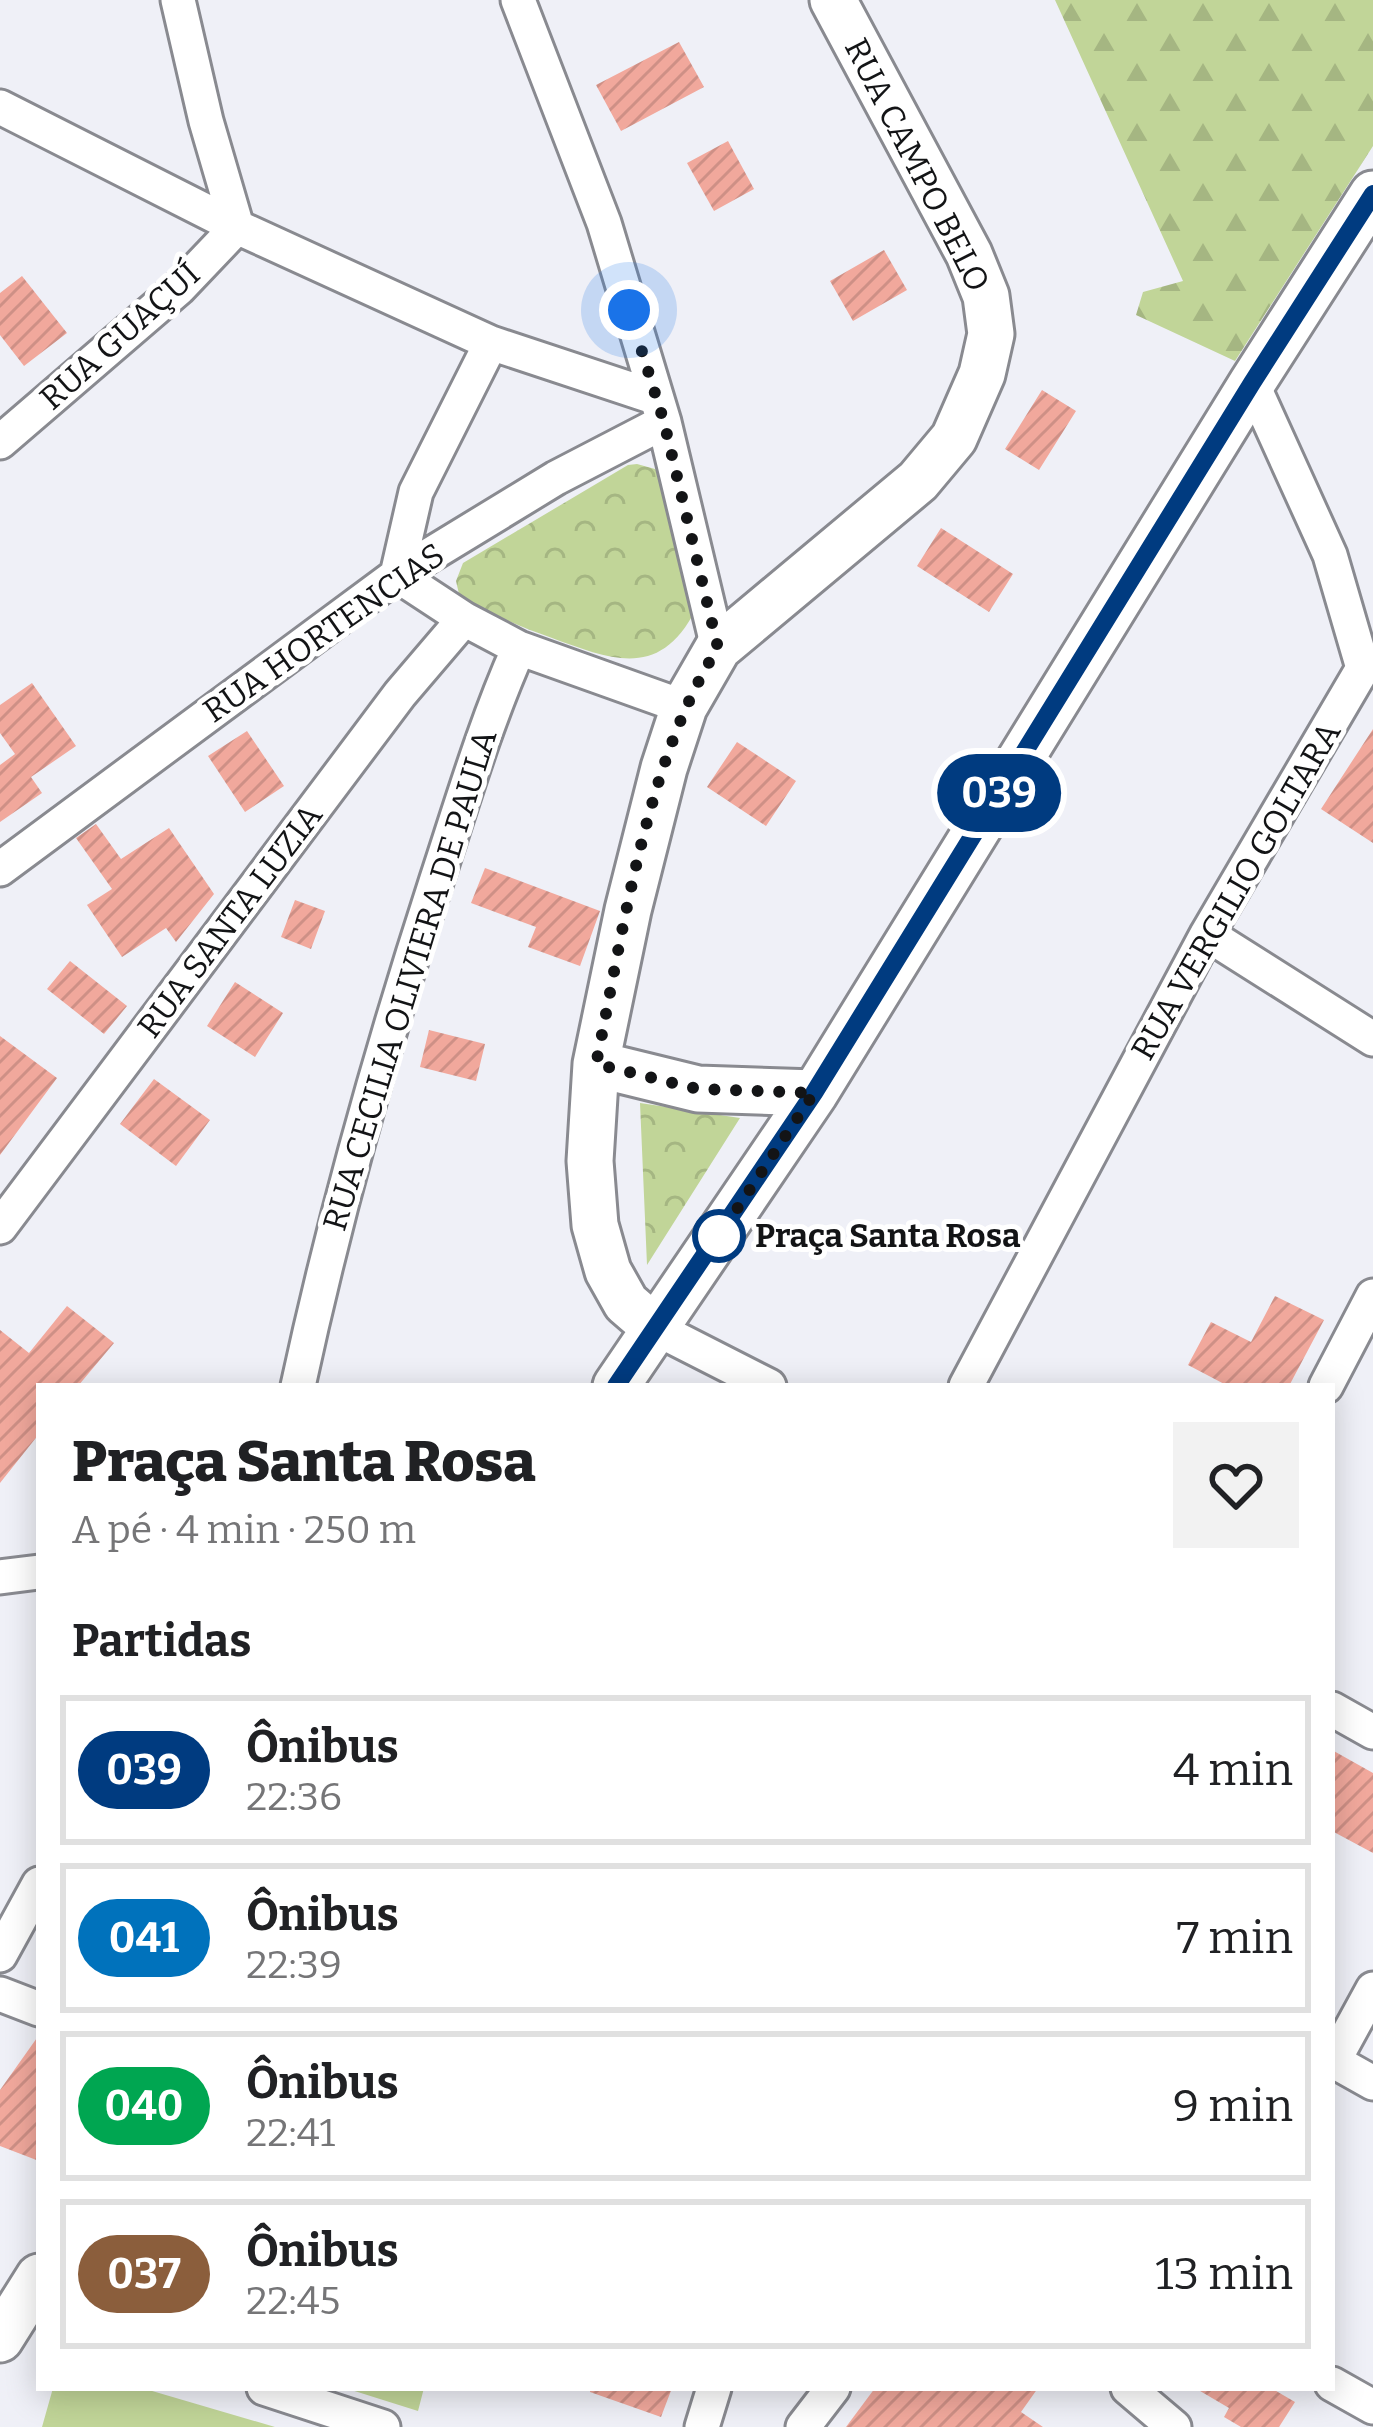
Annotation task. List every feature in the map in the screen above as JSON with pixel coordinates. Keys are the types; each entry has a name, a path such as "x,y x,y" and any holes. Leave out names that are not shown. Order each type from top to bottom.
{"street":[{"path":"178,0 237,227"},
{"path":"518,0 604,224 659,410 718,648"},
{"name":"RUA CAMPO BELO","path":"655,1328 626,1303 608,1271 595,1225 590,1161 596,1064 628,910 684,706 718,648 918,481 954,437 982,374 991,334 986,296 969,254 833,0"},
{"path":"0,107 237,227 491,343 659,410"},
{"path":"618,1383 814,1093 1373,194"},
{"name":"RUA GUAÇUÍ","path":"0,442 178,288 237,227"},
{"path":"491,343 416,492 397,575 519,648 684,706"},
{"name":"RUA VERGILIO GOLTARA","path":"968,1383 1208,934 1368,670 1330,555 1252,383"},
{"name":"RUA HORTENCIAS","path":"0,869 397,575 659,410"},
{"name":"RUA SANTA LUZIA","path":"0,1227 386,713 464,619"},
{"name":"RUA CECILIA OLIVIERA DE PAULA","path":"299,1383 329,1241 392,1016 493,706 519,648"},
{"path":"1208,934 1373,1039"},
{"path":"596,1064 698,1089 814,1093"},
{"path":"1328,1383 1373,1296"},
{"path":"655,1328 763,1383"},
{"path":"0,1576 36,1572"},
{"path":"1335,1711 1373,1732"},
{"path":"0,1955 36,1889"},
{"path":"1335,2057 1373,1989"},
{"path":"0,1994 36,2008"},
{"path":"1335,2064 1373,2083"},
{"path":"1335,2386 1373,2407"},
{"path":"273,2391 383,2427"},
{"path":"702,2427 713,2391"},
{"path":"803,2427 831,2391"}],"green space":[{"path":"1055,0 1373,0 1373,146 1235,361 1136,315 1143,292 1183,281"},
{"path":"637,464 662,476 696,609 667,647 633,658 595,653 516,624 459,594 456,581 463,563"},
{"path":"640,1103 740,1118 647,1265"},
{"path":"52,2391 152,2391 275,2427 42,2427"},
{"path":"355,2391 423,2391 418,2411"}],"building":[{"path":"679,42 704,87 621,131 596,85"},
{"path":"728,141 754,189 714,211 687,163"},
{"path":"884,250 907,290 853,321 830,281"},
{"path":"22,276 67,333 24,366 0,335 0,293"},
{"path":"1042,390 1076,411 1039,470 1005,449"},
{"path":"941,528 1013,574 989,612 917,566"},
{"path":"32,683 76,746 31,777 42,793 0,822 0,765 15,754 0,733 0,705"},
{"path":"1373,729 1373,843 1321,809"},
{"path":"247,731 284,786 245,812 208,756"},
{"path":"737,742 796,781 766,826 707,787"},
{"path":"96,824 121,859 169,828 214,894 176,942 166,928 122,957 87,905 112,889 76,838"},
{"path":"485,868 600,911 580,966 528,947 536,927 471,903"},
{"path":"295,900 325,911 311,949 281,937"},
{"path":"70,961 127,1006 104,1034 47,989"},
{"path":"235,982 283,1013 255,1057 207,1026"},
{"path":"429,1030 485,1044 476,1081 420,1067"},
{"path":"0,1036 57,1078 0,1155"},
{"path":"154,1079 210,1120 176,1166 120,1124"},
{"path":"1275,1296 1324,1320 1291,1383 1222,1383 1188,1365 1211,1322 1251,1342"},
{"path":"67,1306 114,1343 81,1383 36,1383 36,1438 0,1483 0,1330 29,1353"},
{"path":"1335,1752 1373,1773 1373,1853 1335,1833"},
{"path":"36,2039 36,2160 0,2146 0,2090"},
{"path":"590,2391 671,2391 661,2417"},
{"path":"873,2391 1036,2391 1021,2412 1043,2427 846,2427"},
{"path":"1200,2391 1276,2391 1295,2402 1279,2427 1241,2427 1224,2417 1229,2408"}],"bus line":[{"name":"039","path":"618,1383 814,1093 1373,194"}],"place":[{"name":"Praça Santa Rosa","path":"719,1236"}],"route":[{"path":"629,310 664,422 718,648 684,706 664,768 596,1064 698,1089 814,1093 719,1236"}]}
